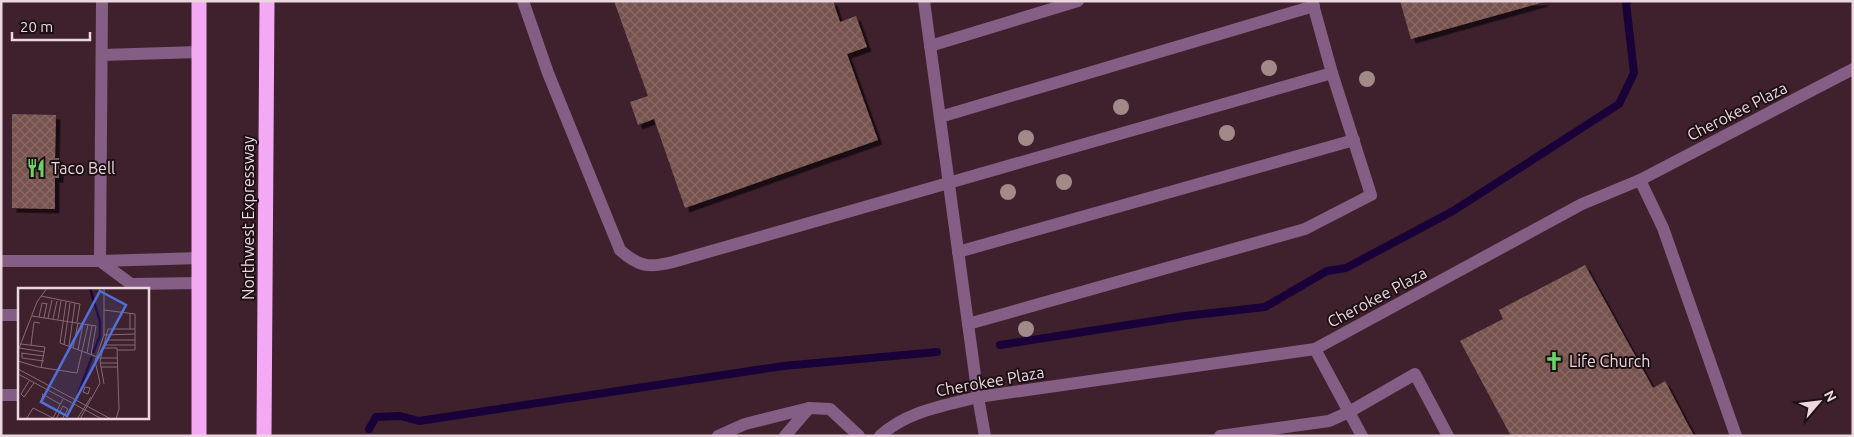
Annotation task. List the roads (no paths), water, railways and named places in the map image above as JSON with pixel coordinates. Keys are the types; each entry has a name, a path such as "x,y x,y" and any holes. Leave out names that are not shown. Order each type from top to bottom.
{"highway":[{"path":"199,1 199,436"},
{"name":"Northwest Expressway","path":"264,436 267,1"}],"street":[{"path":"100,261 102,1"},
{"path":"523,1 548,72 620,250 632,261 645,265 658,266 673,262 1332,73"},
{"path":"924,1 978,397 985,436"},
{"path":"930,46 1078,1"},
{"path":"940,117 1313,3 1332,73 1371,195 1305,229 968,324"},
{"path":"102,55 200,52"},
{"name":"Cherokee Plaza","path":"880,436 889,428 908,417 927,410 978,397 1315,348 1582,204 1640,180 1853,69"},
{"path":"958,252 1354,140"},
{"path":"1640,180 1663,228 1736,436"},
{"path":"1,261 200,258"},
{"path":"100,261 131,284 200,283"},
{"path":"1,315 18,315"},
{"path":"1315,348 1362,436"},
{"path":"1220,436 1276,432 1329,421 1349,412 1415,374 1448,436"},
{"path":"1,395 18,395"},
{"path":"785,436 809,408"},
{"path":"718,436 745,424 809,408 830,409 859,436"}],"waterway":[{"path":"1000,345 1185,316 1265,307 1327,271 1346,268 1453,211 1619,104 1634,73 1626,3 1628,1"},
{"path":"369,429 376,417 400,416 419,421 783,366 937,352"}],"place":[{"name":"Taco Bell","path":"36,168"},
{"name":"Life Church","path":"1554,361"}]}
